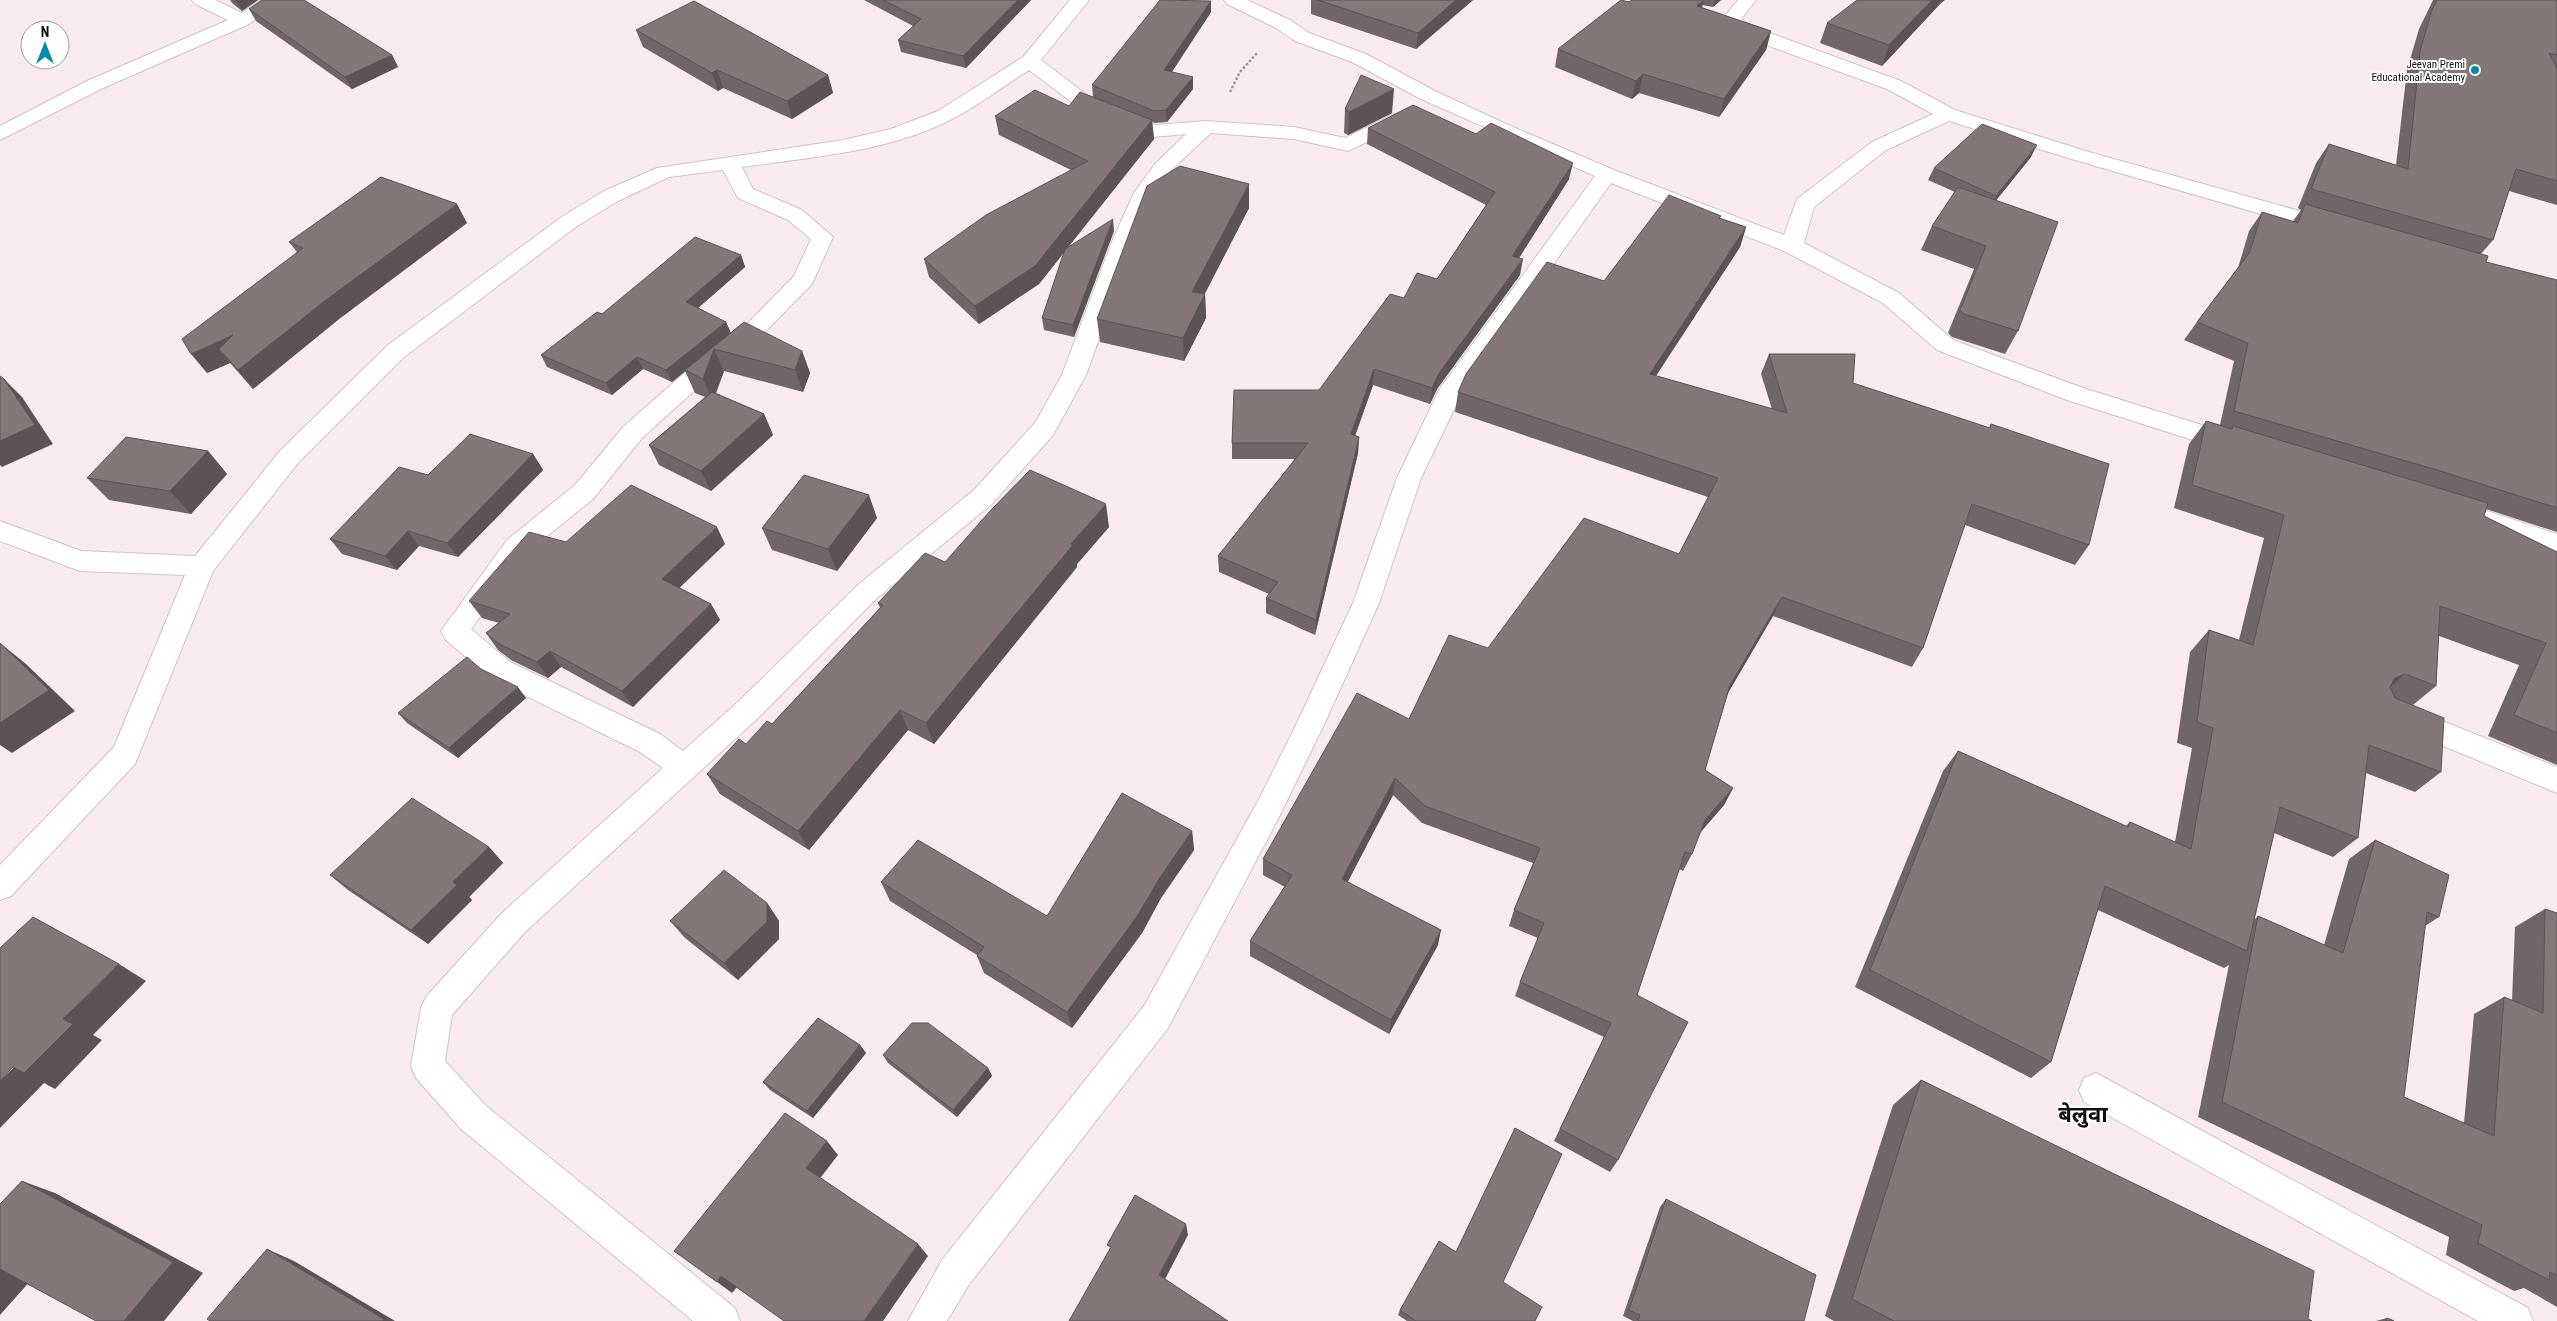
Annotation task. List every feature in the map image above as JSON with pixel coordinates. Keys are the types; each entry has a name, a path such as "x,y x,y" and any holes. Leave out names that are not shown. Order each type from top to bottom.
{"street":[{"path":"201,0 243,20"},
{"path":"0,134 94,85 243,20 273,0"},
{"path":"0,886 125,755 202,566 289,457 396,352 468,295 570,222 612,196 664,172 730,164 843,146 897,134 945,115 1030,61 1080,0"},
{"path":"1233,0 1284,24 1302,37 1359,58 1428,95 1607,174 1792,246 1891,298 1945,345 2075,394 2249,448"},
{"path":"1747,0 1721,17 1746,31 1894,85 1948,114 2082,156 2349,232"},
{"path":"1030,61 1084,102 1153,131 1206,127 1294,133 1348,145 1398,120 1428,95"},
{"path":"1792,246 1804,204 1879,146 1948,114"},
{"path":"722,1321 473,1117 428,1066 437,1008 513,923 749,709 868,591 983,496 1044,429 1074,375 1124,239 1144,192 1162,168 1206,127"},
{"path":"684,767 650,743 500,670 455,631 516,548 584,492 633,432 755,329 804,279 822,237 795,215 745,193 730,164"},
{"path":"926,1321 955,1273 1156,1017 1268,810 1309,727 1366,603 1409,478 1450,390 1607,174"},
{"path":"2446,508 2557,544"},
{"path":"0,531 80,561 202,566"},
{"path":"2382,709 2557,780"},
{"path":"2096,1090 2515,1321"}],"path":[{"path":"1206,127 1217,117 1240,72 1284,24"}],"building":[{"path":"262,0 304,0 392,55 345,77 249,9"},
{"path":"883,0 1018,0 963,56 898,40 921,19"},
{"path":"1160,0 1211,1 1164,70 1193,77 1166,110 1154,111 1092,85"},
{"path":"1318,0 1456,0 1418,33"},
{"path":"1621,0 1629,2 1632,0 1704,0 1697,6 1771,31 1724,99 1643,74 1636,81 1558,49"},
{"path":"1857,0 1932,0 1889,45 1827,23"},
{"path":"2437,0 2557,0 2557,55 2549,53 2557,68 2557,181 2516,169 2493,240 2311,189 2329,144 2408,169 2420,51 2432,10"},
{"path":"694,1 828,75 787,101 717,70 712,73 636,30"},
{"path":"1361,75 1394,89 1349,112 1345,109"},
{"path":"1035,90 1069,106 1080,92 1152,120 1035,266 975,306 924,259 986,215 1088,161 995,116"},
{"path":"1413,105 1476,134 1491,123 1573,163 1512,256 1523,259 1439,373 1432,388 1374,369 1351,434 1359,437 1316,620 1266,598 1278,582 1218,556 1308,443 1232,443 1234,390 1319,390 1390,294 1404,298 1417,273 1437,279 1495,192 1368,128"},
{"path":"1982,124 2037,145 1996,196 1934,168"},
{"path":"1180,166 1249,184 1192,292 1205,294 1183,338 1097,319 1147,186"},
{"path":"381,177 457,204 326,300 238,370 219,349 233,335 191,354 182,339 303,248 289,242"},
{"path":"1958,187 2058,222 2018,331 1964,314 1960,310 1986,246 1932,226"},
{"path":"1669,195 1721,216 1719,218 1746,227 1650,374 1787,413 1769,354 1855,354 1853,383 1990,428 1991,424 2109,464 2089,545 1972,504 1923,648 1782,597 1730,685 1705,770 1733,788 1705,820 1692,854 1685,852 1637,995 1688,1022 1618,1160 1560,1129 1611,1023 1520,982 1544,923 1514,910 1540,848 1425,806 1395,778 1342,879 1441,930 1391,1020 1250,941 1292,875 1263,859 1357,693 1409,719 1449,635 1488,648 1584,518 1679,554 1718,478 1458,392 1466,374 1547,262 1604,281"},
{"path":"2305,204 2488,256 2486,262 2557,280 2557,508 2437,470 2234,411 2248,343 2197,322 2250,252 2262,212 2298,223"},
{"path":"1113,219 1073,325 1042,318 1065,249"},
{"path":"695,237 741,255 686,302 726,322 666,370 637,357 606,383 541,355 597,312 602,314"},
{"path":"744,322 802,351 795,370 714,349 703,379 685,370"},
{"path":"0,376 4,379 35,425 0,441"},
{"path":"712,392 764,414 701,471 649,445"},
{"path":"2206,421 2232,429 2233,426 2488,503 2484,516 2557,552 2557,733 2514,715 2546,643 2440,606 2436,686 2405,674 2395,678 2390,687 2395,698 2444,718 2441,772 2369,745 2358,838 2280,807 2247,951 2105,886 2051,1062 1870,970 1958,751 2128,827 2130,822 2191,849 2213,728 2197,722 2209,630 2253,645 2284,515 2192,485"},
{"path":"470,434 533,454 447,543 408,531 385,556 330,539 399,467 428,475"},
{"path":"126,437 208,451 170,491 87,478"},
{"path":"1030,470 1106,504 1071,544 1073,545 926,723 900,710 798,831 707,774 739,739 746,744 767,721 772,724 883,605 878,603 925,553 945,562 991,510"},
{"path":"804,475 869,495 828,549 762,528"},
{"path":"631,485 717,527 662,579 711,604 622,691 550,651 537,662 499,644 486,633 510,614 469,601 529,532 566,542"},
{"path":"0,643 49,690 0,723"},
{"path":"467,657 481,669 518,687 449,748 398,713"},
{"path":"1122,793 1192,831 1159,879 1138,915 1067,1012 977,956 984,947 881,882 918,840 1047,916"},
{"path":"412,798 489,847 453,882 457,885 411,930 330,875"},
{"path":"2375,840 2449,875 2439,917 2427,912 2404,1097 2494,1136 2504,997 2543,1013 2545,909 2557,913 2557,1276 2550,1272 2549,1280 2478,1243 2482,1225 2222,1102 2258,916 2343,953"},
{"path":"724,870 767,903 767,922 724,963 670,921"},
{"path":"33,917 119,964 63,1019 73,1024 24,1073 13,1067 0,1081 0,948"},
{"path":"818,1018 860,1045 807,1111 763,1082"},
{"path":"912,1023 928,1023 988,1068 953,1110 883,1055"},
{"path":"1921,1080 2314,1271 2308,1319 2312,1321 1894,1321 1852,1299"},
{"path":"785,1113 827,1141 806,1168 918,1244 864,1321 784,1321 721,1276 717,1282 674,1251"},
{"path":"1515,1128 1562,1154 1503,1282 1542,1307 1535,1321 1416,1321 1400,1310 1439,1241 1456,1252"},
{"path":"22,1181 173,1262 124,1321 96,1321 0,1269 0,1204"},
{"path":"1135,1195 1186,1224 1159,1275 1228,1321 1069,1321 1111,1247 1107,1245"},
{"path":"1666,1199 1816,1275 1804,1321 1638,1321 1640,1315 1629,1310"},
{"path":"267,1249 384,1319 383,1321 210,1321 207,1319"}],"place":[{"name":"Jeevan Premi Educational Academy","path":"2475,70"}],"district":[{"name":"बेलुवा","path":"2083,1114"}]}
